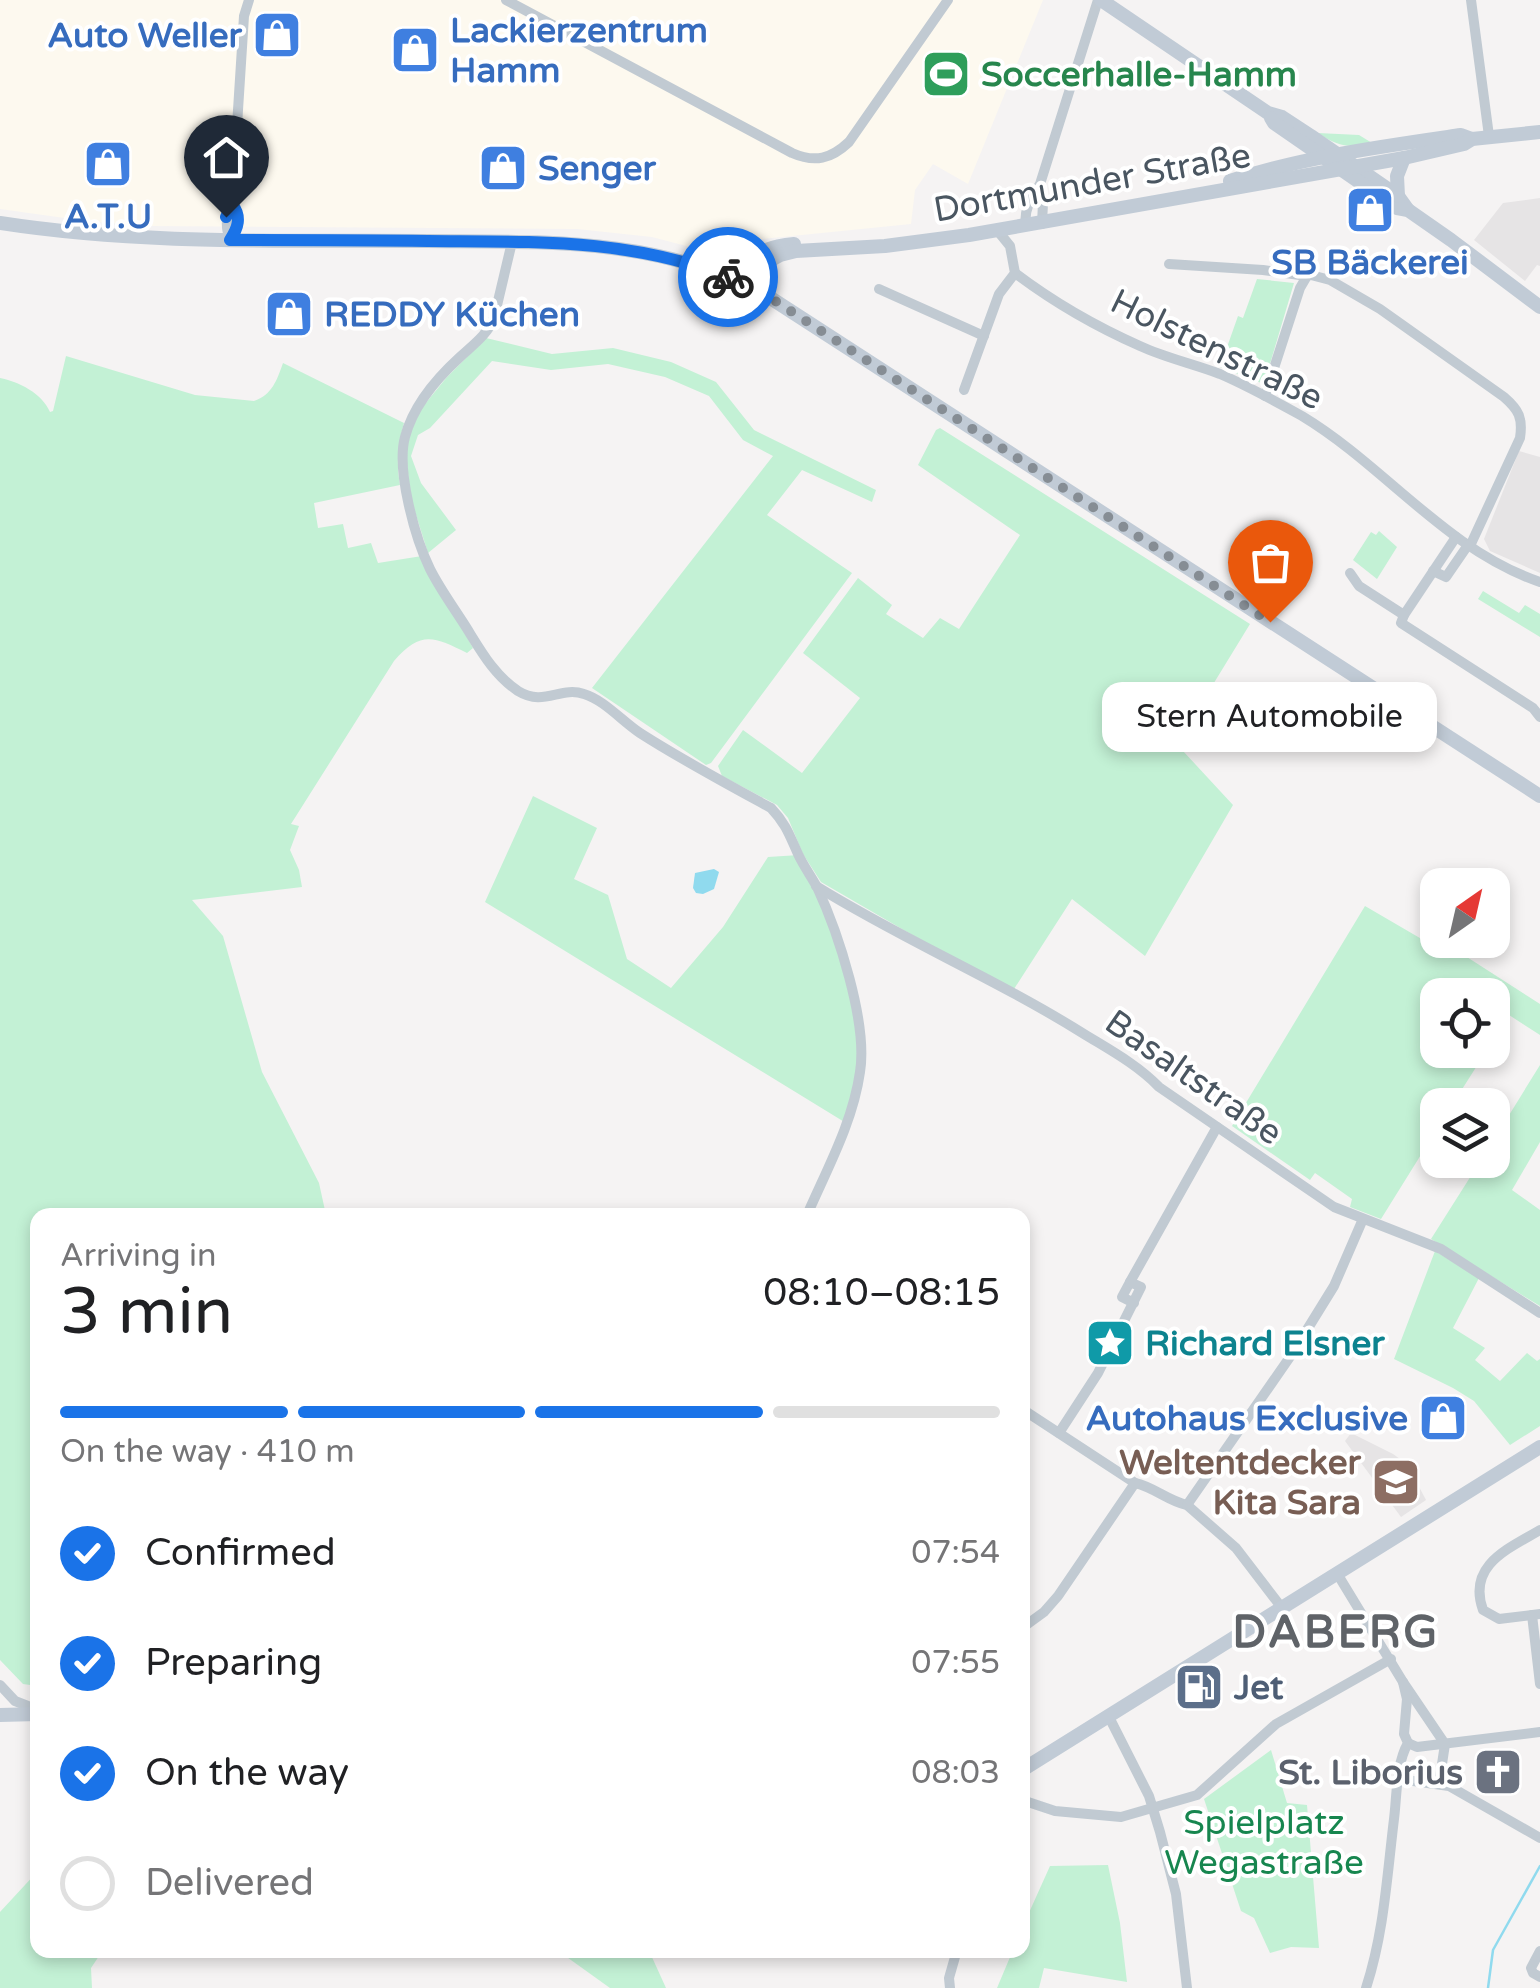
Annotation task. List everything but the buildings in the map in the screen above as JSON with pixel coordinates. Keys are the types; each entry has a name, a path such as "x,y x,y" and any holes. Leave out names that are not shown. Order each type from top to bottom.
{"main road":[{"path":"1099,0 1268,113 1282,118 1397,208 1408,210"},
{"path":"1268,113 1274,123 1292,136 1398,196 1408,210 1540,307"},
{"name":"Dortmunder Straße","path":"749,286 767,262 796,251 969,236 1281,168 1404,158 1472,139 1540,132"},
{"name":"Dortmunder Straße","path":"1042,219 1340,163 1377,148 1461,135 1472,139"},
{"path":"1281,168 1291,151 1292,136"},
{"path":"1398,196 1397,176 1404,158"},
{"path":"0,223 71,233 230,240 595,244 697,264 749,286 1540,796"},
{"name":"Dortmunder Straße","path":"732,279 754,254 781,245 1022,224"},
{"path":"1030,1765 1540,1447"},
{"path":"0,1715 30,1713"}],"street":[{"path":"230,240 238,228 237,210 232,204 244,16 249,0"},
{"path":"506,0 779,147 812,160 834,155 849,142 948,0"},
{"path":"1010,246 1040,184 1099,0"},
{"path":"1471,0 1489,136"},
{"path":"1040,184 1042,219"},
{"path":"964,390 999,294 1014,272 1010,246 997,230"},
{"path":"512,242 490,329 439,377 412,416 404,437 404,484 421,542 430,567 482,656 519,691 542,698 572,692 593,698 640,733 771,808 785,823 816,886 854,998 862,1052 846,1123 809,1208"},
{"path":"1169,264 1318,275 1330,280 1380,309 1504,397 1520,415 1520,438 1469,546 1446,577 1434,571"},
{"name":"Holstenstraße","path":"1014,272 1048,296 1141,347 1220,374 1265,396 1342,443 1469,546 1540,582"},
{"path":"1265,396 1307,276"},
{"path":"879,289 984,336"},
{"path":"1456,537 1402,623 1533,708 1540,717"},
{"path":"1350,573 1359,586 1404,615"},
{"name":"Basaltstraße","path":"816,886 1070,1025 1334,1206 1441,1249 1540,1312"},
{"path":"1059,1433 1098,1373 1141,1287 1130,1282 1217,1127"},
{"path":"1187,1505 1324,1303 1363,1219"},
{"path":"1030,1414 1135,1483 1187,1505 1236,1548 1282,1608"},
{"path":"1030,1622 1058,1596 1135,1483"},
{"path":"1540,1530 1492,1561 1478,1590 1483,1610 1490,1616 1499,1619 1536,1614 1540,1684"},
{"path":"1338,1575 1445,1744 1439,1784"},
{"path":"1030,1802 1055,1810 1121,1816 1198,1795 1276,1724 1391,1659"},
{"path":"1403,1682 1404,1734 1408,1743 1417,1748 1540,1732"},
{"path":"0,1685 15,1701 30,1708"},
{"path":"1109,1717 1153,1808 1176,1894 1188,1988"},
{"path":"1366,1988 1380,1940 1399,1779 1408,1743"},
{"path":"1399,1779 1449,1786 1540,1838"},
{"path":"1540,1951 1531,1968 1540,1977"},
{"path":"950,1988 948,1978 955,1958"}],"shaded area":[{"path":"0,0 1043,0 968,184 933,164 915,190 911,224 752,240 720,258 652,237 577,229 147,226 0,209"},
{"path":"1540,198 1540,266 1525,281 1474,240 1503,203"},
{"path":"1519,451 1540,457 1540,573 1490,551 1484,539"},
{"name":"Weltentdecker Kita Sara","path":"1351,1433 1407,1464 1426,1500 1401,1517 1345,1441"}],"green space":[{"path":"1318,133 1359,135 1372,143 1344,145"},
{"path":"1257,279 1294,283 1264,384 1220,367 1238,316 1243,318"},
{"path":"486,338 552,354 613,348 671,362 716,382 754,430 876,490 872,502 802,470 767,515 852,573 711,763 706,765 592,688 773,456 743,440 709,396 665,377 608,364 551,370 492,361 430,428 418,435 411,456 421,483 456,530 428,553 411,499 405,446 420,410"},
{"path":"66,356 195,395 254,401 270,391 283,363 404,423 398,454 400,485 314,503 318,528 343,524 348,548 371,543 378,563 422,556 473,648 467,653 428,639 412,644 394,661 291,824 299,826 290,850 302,887 192,900 223,936 262,1072 319,1183 324,1208 30,1208 30,1685 23,1684 0,1660 0,378 29,389 53,411"},
{"path":"940,428 1250,624 1179,740 1171,738 1233,805 1145,956 1072,899 1014,989 821,882 803,854 788,818 777,805 722,776 718,766 743,730 802,773 860,698 803,653 858,578 892,605 886,614 923,638 940,618 959,629 1020,535 918,465"},
{"path":"1379,531 1397,547 1377,579 1353,560 1371,532 1376,535"},
{"path":"1483,591 1519,613 1525,605 1540,614 1540,637 1478,599"},
{"path":"533,796 597,828 574,879 608,895 627,959 671,988 723,927 768,857 799,855 816,886 846,969 862,1052 846,1123 485,902"},
{"path":"1365,906 1420,938 1420,958 1468,958 1500,978 1420,978 1420,1068 1476,1068 1463,1088 1420,1088 1420,1156 1381,1219 1350,1207 1352,1199 1315,1173 1310,1180 1232,1126"},
{"path":"1510,985 1540,1004 1540,1035 1510,1016"},
{"path":"1540,1065 1540,1142 1512,1190 1540,1210 1540,1306 1431,1239 1470,1178 1510,1178 1510,1114"},
{"path":"1435,1251 1479,1278 1453,1328 1485,1348 1475,1360 1500,1381 1527,1353 1537,1361 1540,1359 1540,1426 1510,1445 1474,1401 1394,1359"},
{"name":"Spielplatz Wegastraße","path":"1271,1750 1287,1803 1307,1805 1319,1948 1291,1947 1270,1953 1254,1918 1241,1911 1204,1799"},
{"path":"1108,1865 1127,1982 1044,1968 1039,1988 997,1988 1010,1958 1030,1958 1030,1910 1050,1866"},
{"path":"30,1880 30,1958 98,1958 91,1968 92,1988 0,1988 0,1912"},
{"path":"568,1958 652,1958 666,1988 610,1988"}],"water":[{"path":"714,869 719,872 714,889 696,893 695,873"}],"waterway":[{"path":"1488,1988 1493,1950 1540,1866"}],"way so far":[{"path":"728,277 769,297 1270,622"}],"place":[{"name":"Auto Weller","path":"277,35"},
{"name":"Lackierzentrum Hamm","path":"415,50"},
{"name":"Soccerhalle-Hamm","path":"946,74"},
{"name":"A.T.U","path":"108,164"},
{"name":"Senger","path":"503,168"},
{"name":"SB Bäckerei","path":"1370,210"},
{"name":"REDDY Küchen","path":"289,314"},
{"name":"Stern Automobile","path":"1270,622"},
{"name":"Richard Elsner","path":"1110,1343"},
{"name":"Autohaus Exclusive","path":"1443,1418"},
{"name":"Weltentdecker Kita Sara","path":"1396,1482"},
{"name":"Jet","path":"1199,1687"},
{"name":"St. Liborius","path":"1498,1772"}],"district":[{"name":"DABERG","path":"1336,1631"}],"route":[{"path":"226,217 232,204 237,210 238,228 230,240 595,244 667,256 728,277"}]}
